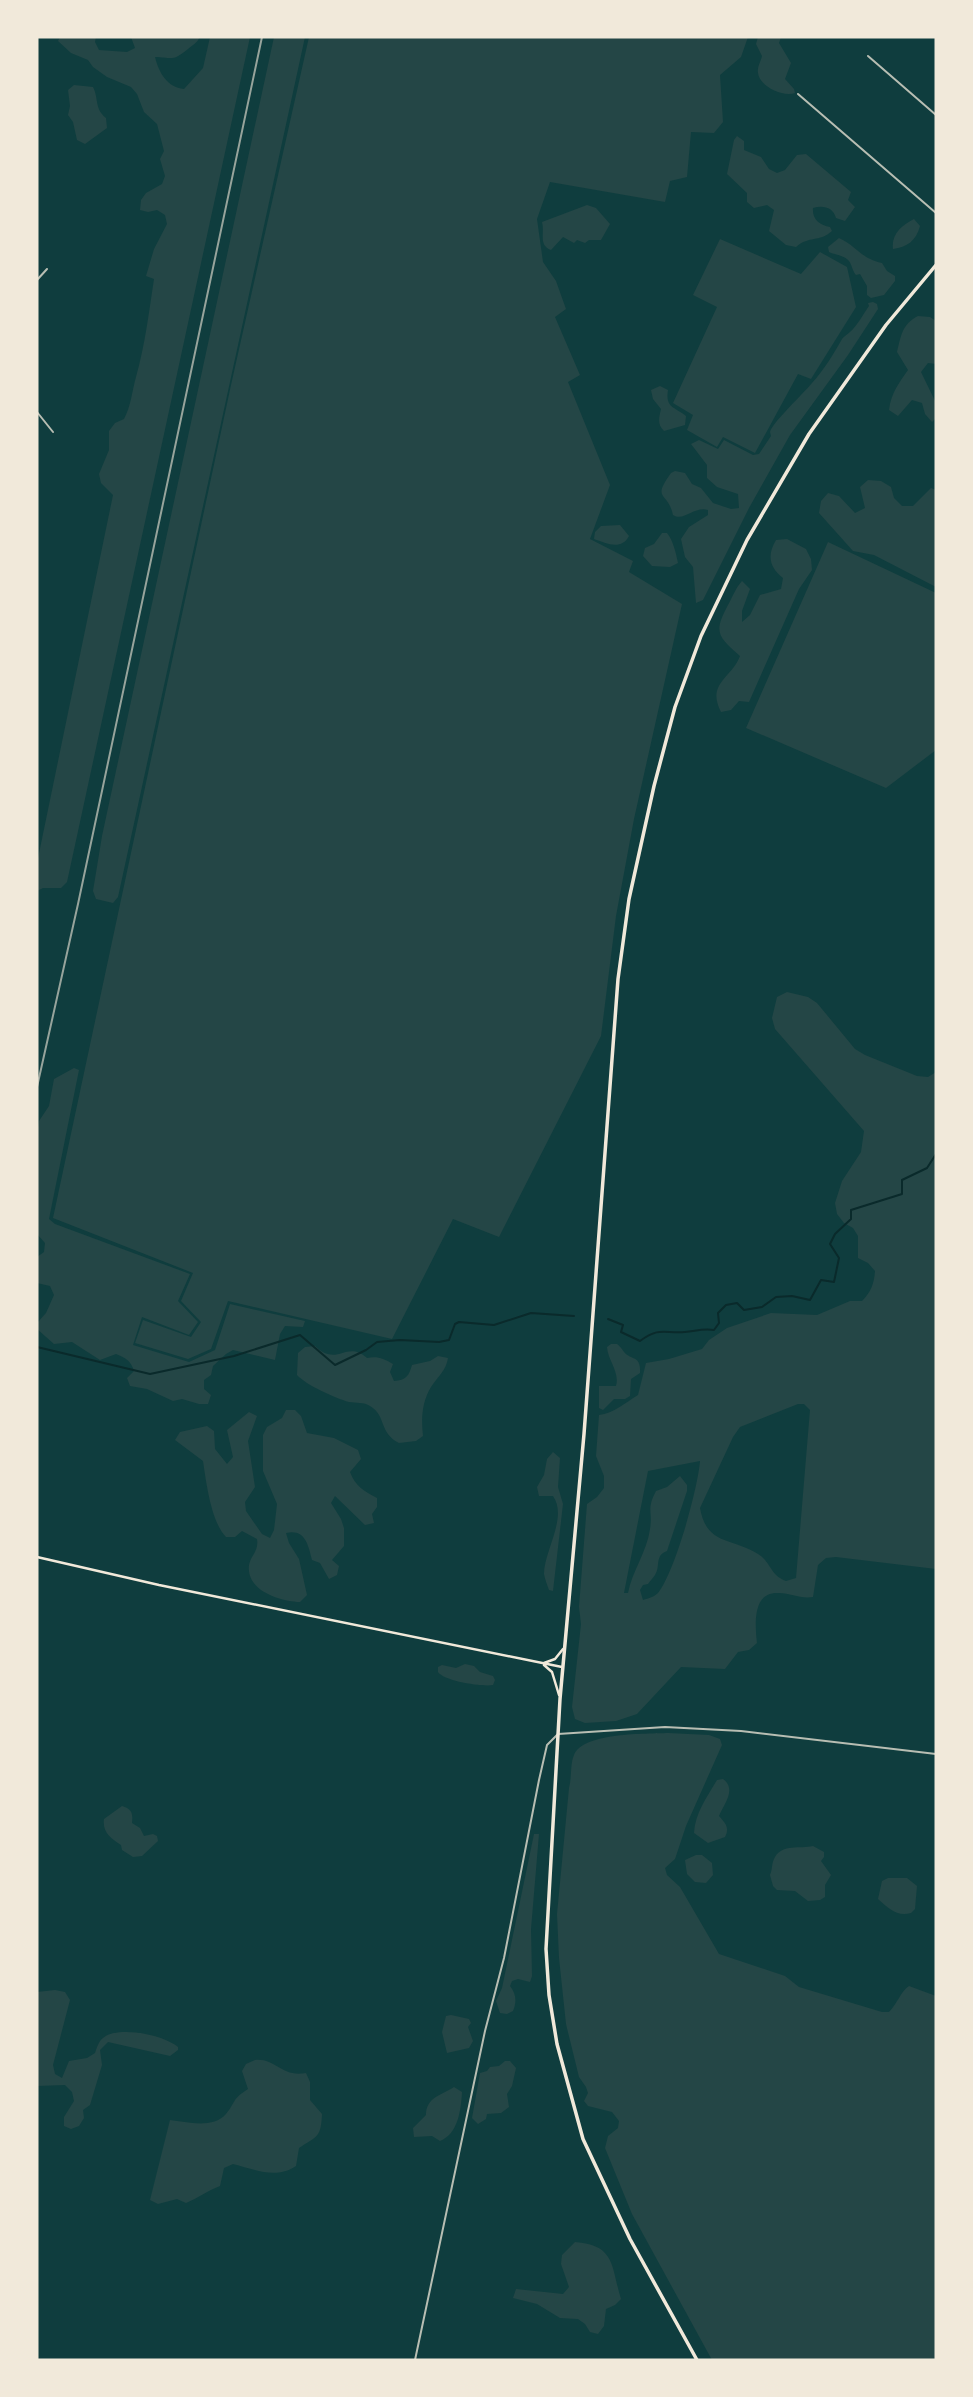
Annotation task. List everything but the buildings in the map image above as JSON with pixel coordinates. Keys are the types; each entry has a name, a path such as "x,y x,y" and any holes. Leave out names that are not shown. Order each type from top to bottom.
{"highway":[{"path":"697,2360 630,2239 598,2174 575,2113 557,2044 549,1995 546,1949 549,1859 562,1667 584,1434 618,979 629,899 665,742 678,696 726,579 772,494 835,395 886,325 936,265"}],"main road":[{"path":"37,1557 562,1667"},
{"path":"541,1664 555,1659 564,1647"},
{"path":"541,1664 552,1672 560,1699"}],"street":[{"path":"869,56 936,115"},
{"path":"798,94 936,213"},
{"path":"37,280 47,269"},
{"path":"37,412 53,432"},
{"path":"415,2360 485,2031 504,1958 547,1745 558,1734 665,1727 741,1731 936,1754"}],"shaded area":[{"path":"60,37 96,37 99,50 127,52 135,48 131,37 200,37 195,44 176,57 155,57 165,78 178,88 184,89 203,68 210,37 250,37 67,882 61,888 43,888 37,891 37,863 113,495 101,483 99,474 109,450 109,431 115,423 124,419 130,404 154,279 146,276 154,249 167,224 165,215 157,210 140,210 141,200 146,193 162,184 165,176 160,159 164,151 157,124 144,112 131,87 107,77 88,60 71,53 58,41"},
{"path":"274,37 305,37 118,897 113,903 96,899 93,891 102,836"},
{"path":"309,37 748,37 741,57 720,75 723,122 714,133 691,132 687,177 670,181 665,202 550,182 537,219 543,262 556,281 566,309 555,317 580,375 568,382 610,485 590,539 633,561 629,572 682,604 634,819 616,916 601,1036 499,1237 453,1219 392,1339 228,1301 211,1349 188,1359 135,1343 143,1320 191,1337 201,1322 181,1301 193,1273 53,1218 231,385"},
{"path":"758,37 781,37 779,43 791,63 785,79 795,93 784,94 763,83 758,73 762,56 756,44"},
{"path":"74,85 93,87 98,107 106,118 107,128 85,144 77,140 73,122 68,115 68,90"},
{"path":"737,136 744,141 744,150 761,157 769,169 777,173 785,170 797,155 806,154 851,192 848,200 855,207 845,221 836,218 833,211 827,208 813,208 815,219 830,227 832,231 796,247 786,245 769,231 774,210 767,205 754,208 747,202 747,193 727,174"},
{"path":"587,205 596,208 610,224 601,240 589,240 585,243 577,240 574,243 563,237 551,250 547,248 543,242 542,222"},
{"path":"914,219 920,226 916,236 907,245 893,249 898,231"},
{"path":"839,238 869,258 882,263 887,271 895,276 895,281 884,295 871,298 867,295 867,286 860,274 856,275 849,261 829,252 828,247"},
{"path":"720,239 801,274 820,252 847,267 856,307 811,379 798,374 755,453 723,437 717,447 687,430 693,415 673,403 717,307 693,295"},
{"path":"873,302 878,309 790,435 749,508 703,600 696,603 693,567 685,557 681,539 689,527 708,515 708,510 698,510 681,517 673,515 662,492 665,482 675,471 685,473 692,484 701,488 713,503 731,509 739,508 738,494 717,487 707,478 707,465 691,444 699,440 718,449 724,440 753,455 759,454 771,436 770,432 776,422 816,378 842,339 858,323 869,306 868,303"},
{"path":"918,316 930,317 936,321 936,364 928,363 921,372 936,403 936,418 932,422 925,414 922,403 912,400 898,416 889,410 894,393 908,370 897,352 901,336 905,327"},
{"path":"660,386 668,390 669,404 686,416 685,425 664,431 660,426 661,409 653,399 651,390"},
{"path":"868,480 881,481 891,487 894,498 902,506 913,506 931,488 936,490 936,587 874,555 853,551 819,513 821,501 828,493 839,496 855,513 865,508 860,487"},
{"path":"620,525 629,536 626,541 613,545 594,539 595,532 601,526"},
{"path":"662,533 667,533 673,543 678,563 670,567 652,566 643,556 645,548 654,544"},
{"path":"787,539 806,549 812,570 799,589 749,702 739,701 731,710 721,712 717,702 718,687 740,656 720,634 723,614 742,581 750,589 742,611 742,622 750,615 760,595 781,589 783,578 772,565 771,551 776,540"},
{"path":"828,542 936,593 936,750 886,788 746,728"},
{"path":"787,992 808,997 817,1003 855,1049 865,1055 917,1076 928,1077 936,1072 936,1569 826,1558 818,1565 813,1597 779,1593 764,1597 757,1610 757,1643 749,1650 738,1652 725,1669 681,1667 637,1714 616,1721 585,1723 575,1719 572,1707 581,1624 579,1607 587,1504 604,1488 604,1476 596,1456 599,1415 615,1410 638,1395 646,1363 702,1349 709,1340 727,1328 771,1313 817,1315 850,1301 862,1301 873,1284 875,1271 868,1263 858,1258 858,1236 837,1214 835,1203 842,1181 861,1152 864,1131 775,1029 772,1018 777,997","holes":["804,1404 810,1410 796,1578 786,1581 758,1554 714,1535 703,1520 700,1508 740,1427","700,1461 685,1529 665,1582 656,1594 643,1600 640,1590 655,1575 659,1558 667,1551 687,1491 687,1485 680,1476 667,1487 656,1491 650,1507 651,1523 646,1546 628,1593 624,1593 648,1471"]},
{"path":"74,1068 79,1070 49,1219 55,1224 190,1274 178,1301 198,1322 189,1335 142,1317 133,1345 189,1362 215,1350 230,1304 305,1321 303,1327 285,1326 280,1334 275,1360 233,1350 226,1354 213,1366 211,1375 204,1380 204,1389 211,1395 208,1404 182,1399 173,1401 147,1389 130,1386 127,1378 134,1371 125,1358 116,1354 100,1360 72,1342 54,1344 37,1329 37,1323 46,1313 54,1295 50,1286 37,1283 37,1257 44,1252 45,1243 37,1234 37,1133 39,1121 49,1106 54,1079"},
{"path":"617,1344 639,1363 640,1373 631,1379 630,1396 614,1399 603,1410 599,1408 599,1386 616,1386 617,1381 607,1347"},
{"path":"315,1346 330,1354 353,1351 367,1358 386,1360 393,1364 390,1372 394,1381 406,1377 412,1365 430,1361 438,1356 448,1358 424,1404 423,1436 416,1441 399,1443 388,1434 379,1414 370,1406 336,1398 301,1379 297,1375 298,1353 305,1347"},
{"path":"286,1410 295,1410 301,1416 307,1433 334,1438 358,1450 361,1459 350,1472 360,1488 377,1498 377,1507 372,1514 374,1523 365,1525 335,1496 331,1503 344,1528 344,1546 332,1560 339,1566 337,1575 329,1579 320,1563 312,1560 305,1539 298,1533 286,1533 299,1559 307,1595 300,1602 274,1597 253,1582 249,1565 257,1547 257,1539 242,1531 235,1537 226,1537 216,1522 203,1461 175,1440 180,1432 207,1426 214,1431 215,1449 227,1464 233,1457 227,1430 249,1412 257,1416 248,1441 255,1487 245,1502 246,1511 262,1534 270,1538 274,1530 277,1504 263,1471 263,1435 267,1427 282,1418"},
{"path":"553,1452 560,1458 558,1487 563,1504 553,1591 549,1590 544,1574 557,1524 557,1504 553,1496 539,1496 537,1487 544,1475 547,1459"},
{"path":"465,1664 493,1676 493,1685 464,1683 438,1672 438,1667 442,1665 456,1668"},
{"path":"668,1733 709,1735 720,1739 722,1745 686,1826 675,1859 665,1868 667,1875 680,1887 719,1954 785,1976 799,1987 882,2012 889,2012 909,1986 936,1996 936,2360 712,2360 632,2214 605,2148 608,2136 618,2128 619,2121 612,2112 588,2106 584,2101 588,2093 579,2077 566,2024 557,1914 574,1755 580,1747 602,1738"},
{"path":"723,1779 729,1792 719,1816 727,1830 725,1837 708,1843 694,1833 695,1826 709,1793 717,1780"},
{"path":"122,1806 130,1810 132,1823 140,1828 144,1836 157,1836 158,1841 142,1856 133,1857 122,1850 121,1845 108,1835 105,1828 104,1819"},
{"path":"534,1834 539,1834 531,1929 532,1976 530,1982 518,1979 512,1981 510,1986 515,1995 513,2011 500,2013 496,2001 502,1988"},
{"path":"813,1846 824,1852 821,1861 831,1875 825,1885 825,1897 808,1901 795,1891 777,1890 770,1875 778,1853 787,1849"},
{"path":"702,1855 712,1863 713,1875 706,1883 695,1882 687,1874 685,1860"},
{"path":"888,1878 907,1878 917,1886 915,1909 911,1913 897,1913 878,1899 882,1881"},
{"path":"37,1992 65,1992 70,2000 53,2065 55,2074 62,2078 69,2061 87,2058 95,2053 101,2040 110,2034 130,2032 152,2035 178,2047 170,2056 108,2042 100,2050 102,2065 90,2105 83,2110 84,2118 79,2126 71,2129 64,2126 64,2117 74,2101 72,2092 65,2085 37,2086"},
{"path":"446,2016 469,2019 471,2023 468,2027 473,2041 469,2048 447,2053 442,2032"},
{"path":"255,2060 268,2062 291,2073 306,2073 310,2082 310,2100 322,2114 321,2128 314,2138 299,2148 296,2166 272,2173 233,2164 224,2168 220,2186 186,2203 177,2199 158,2204 150,2200 170,2120 207,2123 221,2119 236,2099 248,2089 242,2071 246,2064"},
{"path":"510,2061 516,2068 512,2086 507,2094 509,2107 501,2113 487,2114 486,2119 478,2124 472,2118 480,2073"},
{"path":"454,2087 462,2092 459,2114 451,2133 440,2141 432,2136 414,2137 413,2128 426,2115 432,2100"},
{"path":"575,2242 588,2244 605,2253 613,2268 621,2299 606,2309 604,2326 598,2334 590,2332 578,2319 560,2318 537,2304 513,2298 516,2289 563,2294 569,2287 561,2264 562,2255"}],"waterway":[{"path":"608,1319 623,1325 621,1332 640,1341 658,1332 714,1330 719,1323 718,1313 726,1305 737,1303 744,1310 762,1307 776,1297 792,1296 810,1300 821,1280 834,1282 839,1258 830,1244 835,1234 851,1219 851,1210 902,1194 902,1180 927,1168 936,1154"},
{"path":"37,1347 150,1374 234,1356 300,1335 335,1365 377,1342 449,1340 455,1324 459,1322 494,1325 531,1313 574,1316"}],"railway":[{"path":"37,1087 262,37"}]}
